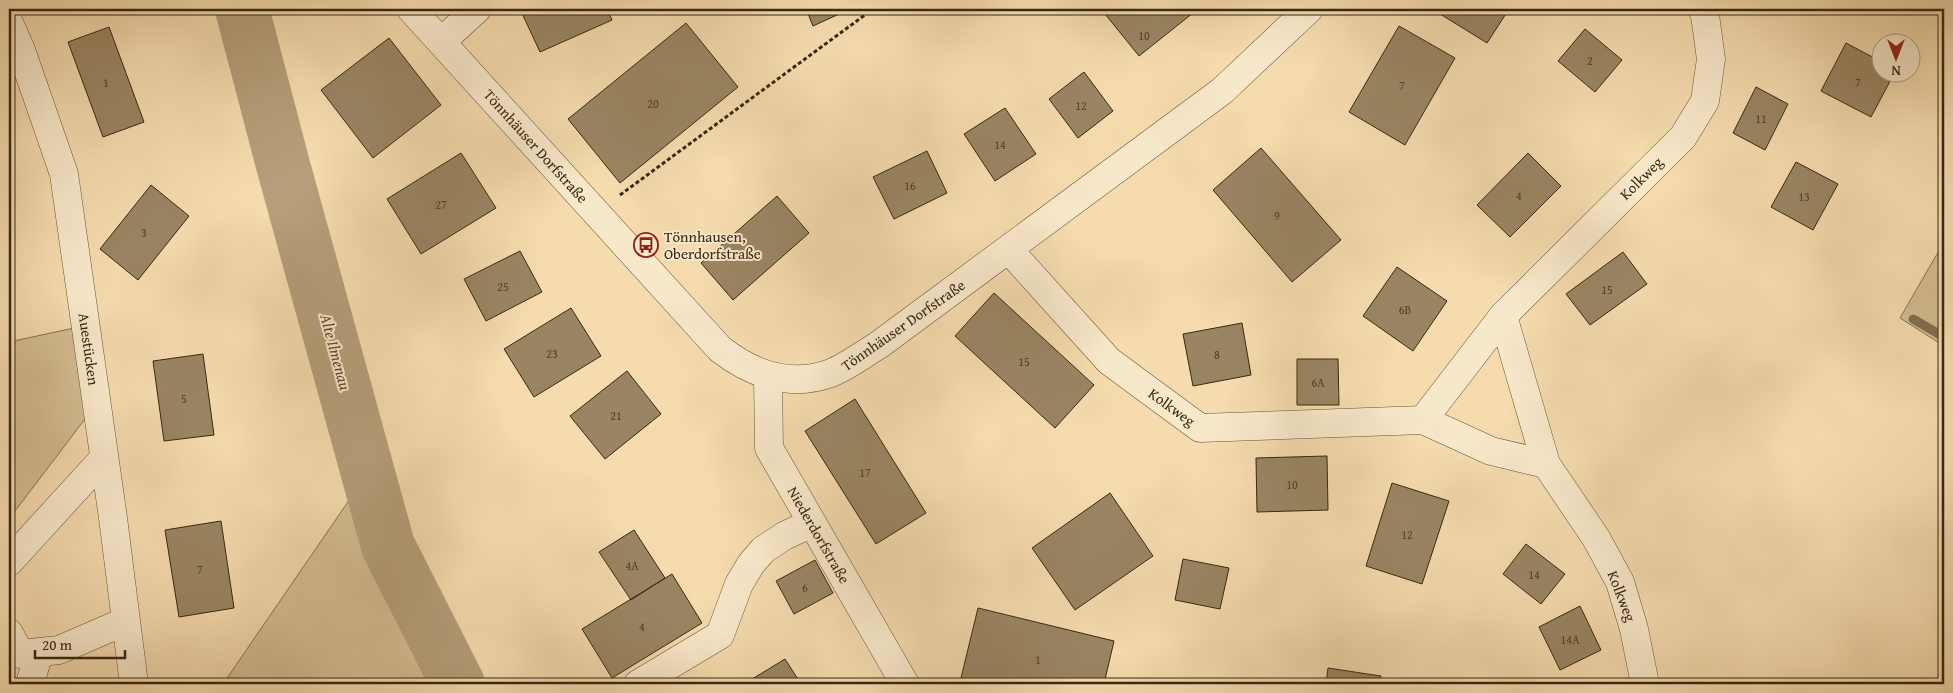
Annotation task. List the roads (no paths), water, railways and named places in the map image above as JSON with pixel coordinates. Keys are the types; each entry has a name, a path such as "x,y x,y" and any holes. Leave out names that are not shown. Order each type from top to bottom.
{"street":[{"name":"Tönnhäuser Dorfstraße","path":"411,9 720,349 736,362 768,377 780,379 812,378 840,369 880,344 1222,91 1310,9"},
{"path":"441,42 478,9"},
{"name":"Kolkweg","path":"1423,420 1503,316 1683,137 1705,101 1711,59 1705,15 1702,9"},
{"name":"Auestücken","path":"9,23 21,50 64,174 134,684"},
{"name":"Kolkweg","path":"1009,250 1108,361 1200,428 1423,420 1491,452 1546,464"},
{"name":"Kolkweg","path":"1503,316 1546,464 1596,538 1620,582 1634,629 1645,684"},
{"name":"Niederdorfstraße","path":"768,377 769,448 905,684"},
{"path":"9,562 104,458"},
{"path":"638,684 720,635 739,584 751,564 763,550 784,536 812,523"},
{"path":"9,633 20,654 59,650 126,621"},
{"path":"30,684 39,652"}],"waterway":[{"name":"Alte Ilmenau","path":"242,9 388,546 458,684"},
{"path":"1913,319 1944,337"}],"place":[{"name":"Tönnhausen, Oberdorfstraße","path":"646,245"}]}
